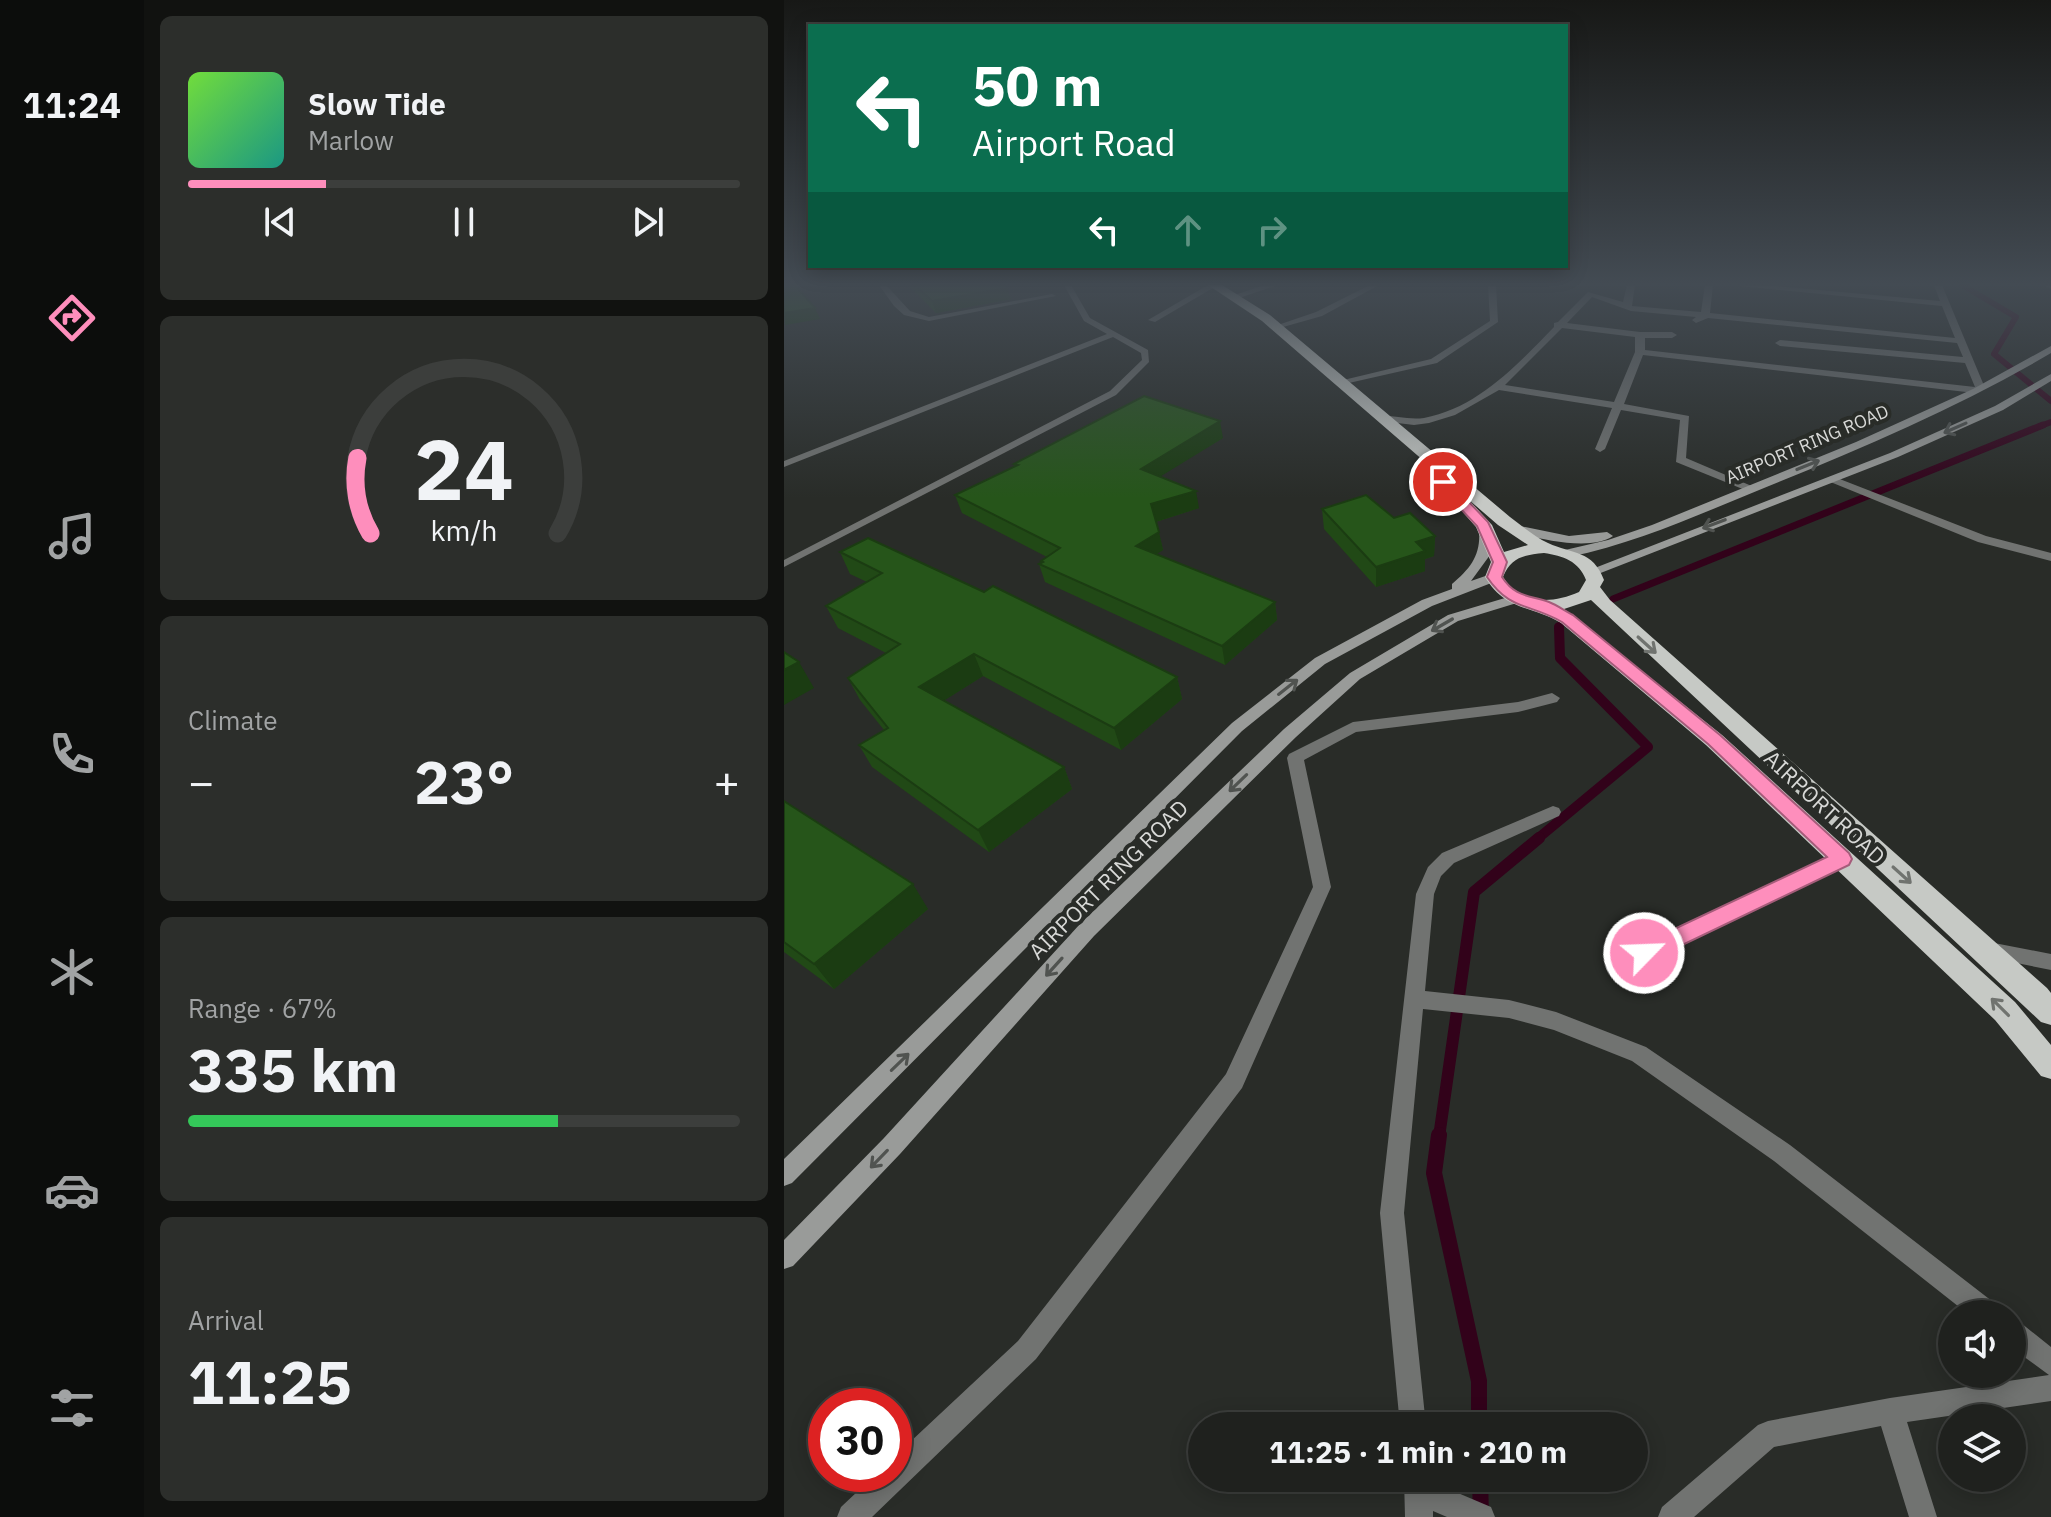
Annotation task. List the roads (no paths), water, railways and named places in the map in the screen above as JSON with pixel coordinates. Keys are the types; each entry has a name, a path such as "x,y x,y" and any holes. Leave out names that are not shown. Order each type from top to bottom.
{"highway":[{"path":"1310,356 1514,528 1544,548"},
{"path":"1381,418 1484,525 1497,570 1498,586 1515,599 1545,606 1575,602 1593,580 1579,558 1544,548 1518,551 1497,570"},
{"name":"AIRPORT ROAD","path":"1593,580 1603,604 2051,1013"},
{"name":"AIRPORT ROAD","path":"1545,606 1568,619 1714,740 2005,1011 2051,1066"}],"main road":[{"name":"AIRPORT RING ROAD","path":"1569,553 1651,528 1887,433 2018,370 2040,356"},
{"name":"AIRPORT RING ROAD","path":"1593,580 1999,408 2048,378"},
{"path":"1427,603 1457,586 1478,569 1488,548 1484,525"},
{"path":"1514,528 1569,540 1651,528"},
{"name":"AIRPORT RING ROAD","path":"784,1175 1237,727 1320,661 1427,603 1497,570"},
{"name":"AIRPORT RING ROAD","path":"784,1257 892,1146 1087,930 1290,733 1355,676 1428,632 1453,618 1515,599"}],"street":[{"path":"1340,382 1434,361 1442,356"},
{"path":"1381,418 1422,422 1475,404 1500,387 1529,356"},
{"path":"1600,449 1638,356"},
{"path":"1669,356 1977,389 1966,356"},
{"path":"1697,356 1702,360"},
{"path":"1782,356 1785,369"},
{"path":"1921,356 1968,360"},
{"path":"1500,387 1556,392 1617,408 1685,418 1680,460 1750,489"},
{"path":"1832,479 1982,539 2051,557"},
{"path":"851,1517 1027,1350 1234,1081 1322,887 1295,758 1353,727 1518,707 1552,698"},
{"path":"1412,1412 1392,1213 1425,894 1434,872 1448,858 1553,812"},
{"path":"1644,953 1842,859"},
{"path":"1983,949 2051,962"},
{"path":"1414,999 1509,1009 1556,1021 1639,1054 1782,1153 1970,1300"},
{"path":"2026,1343 2051,1363"},
{"path":"1672,1517 1768,1435 1890,1411 2051,1388"},
{"path":"1890,1411 1923,1517"},
{"path":"1418,1495 1474,1514"}],"lane":[{"path":"784,464 1059,356"},
{"path":"784,564 1113,393 1146,360 1145,356"}],"waterway":[{"path":"1996,356 2051,401"},
{"path":"2039,427 2051,422"},
{"path":"2039,427 2043,425"},
{"path":"1613,599 2039,427"},
{"path":"1536,840 1648,747 1560,658 1559,627"},
{"path":"1439,1137 1474,892 1539,838"},
{"path":"1439,1135 1434,1173 1479,1381 1479,1412"},
{"path":"1480,1492 1481,1517"}]}
